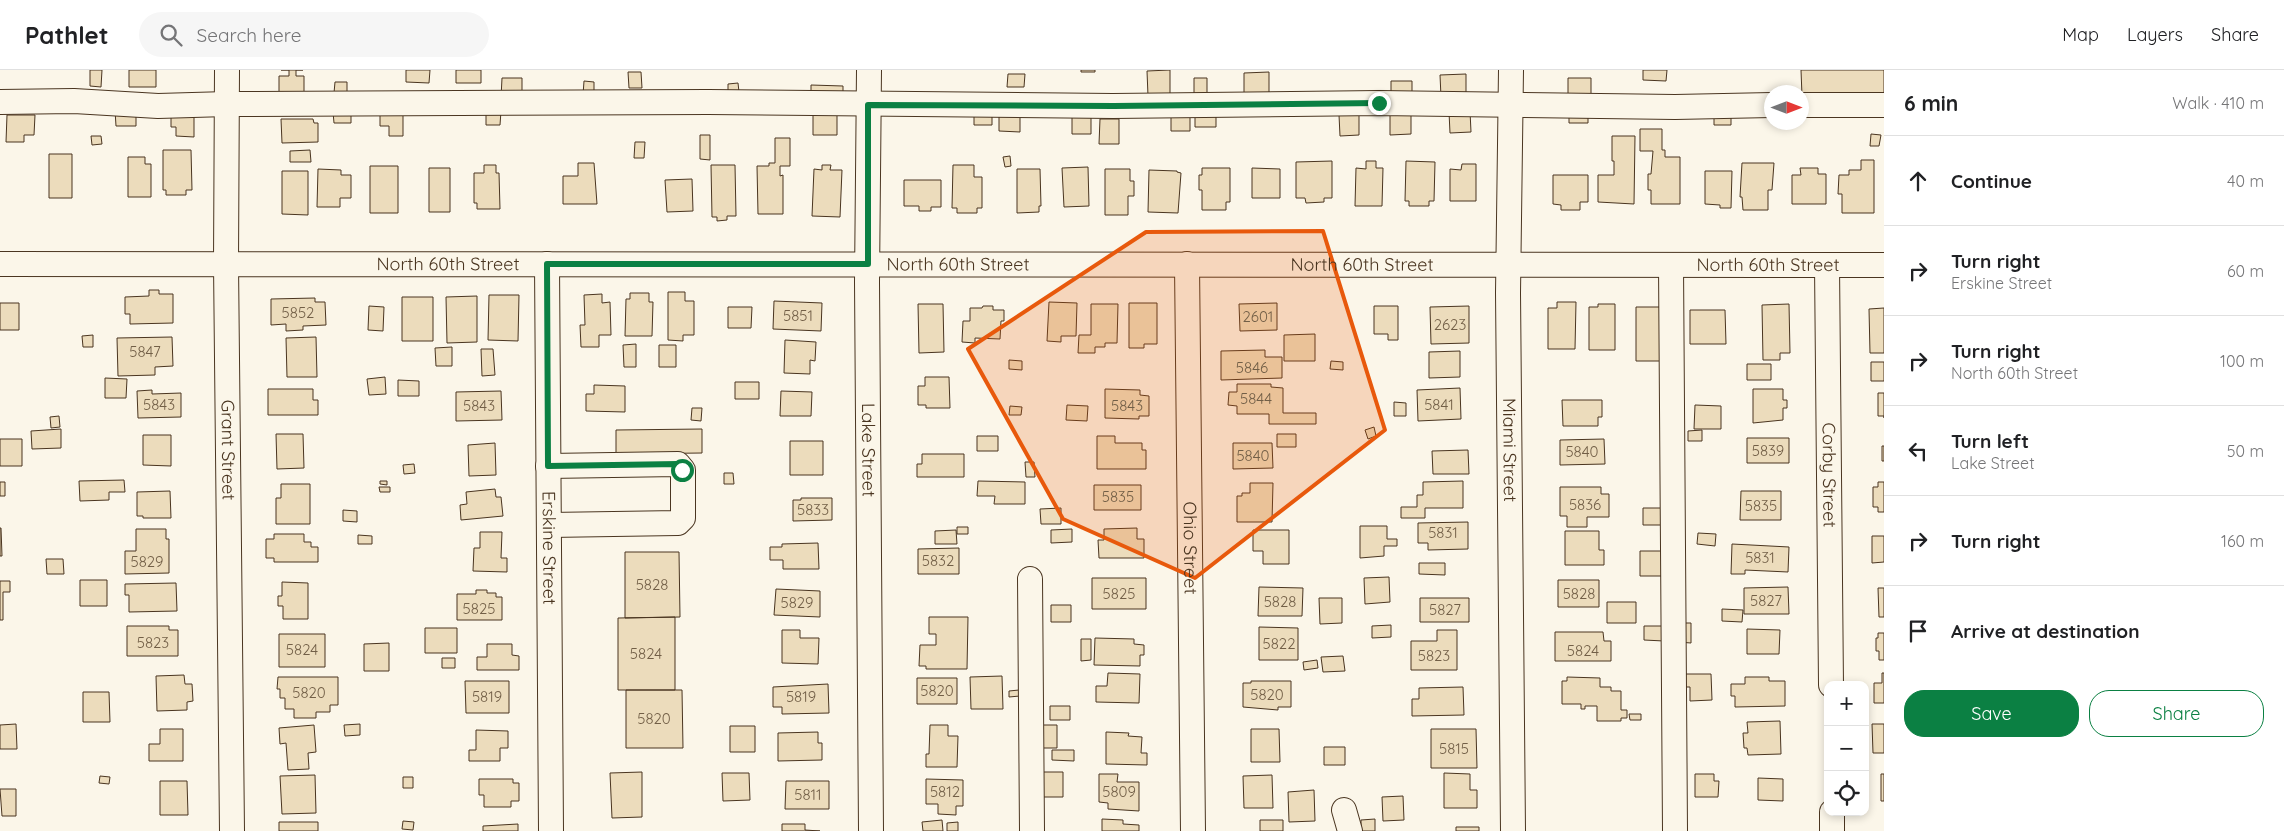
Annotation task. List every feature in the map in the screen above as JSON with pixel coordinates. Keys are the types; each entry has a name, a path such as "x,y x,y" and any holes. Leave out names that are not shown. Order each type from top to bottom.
{"street":[{"name":"Grant Street","path":"227,70 226,264 232,831"},
{"name":"Lake Street","path":"869,70 868,264 872,831"},
{"name":"Miami Street","path":"1511,70 1510,265 1508,293 1513,831"},
{"path":"0,102 74,101 158,106 708,102 1123,106 1379,103 1764,105"},
{"path":"1809,105 1884,105"},
{"name":"North 60th Street","path":"0,264 1884,265"},
{"name":"Erskine Street","path":"547,264 551,831"},
{"name":"Ohio Street","path":"1187,264 1193,831"},
{"path":"1671,265 1674,831"},
{"name":"Corby Street","path":"1827,265 1831,681"},
{"path":"548,466 678,464 682,470 683,518 678,523 549,525"},
{"path":"1030,579 1032,831"},
{"path":"1832,816 1832,831"}],"highlighted area":[{"path":"1323,231 1385,430 1195,578 1063,519 968,349 1146,232"}],"building":[{"path":"90,70 102,70 101,87 90,86"},
{"path":"129,70 156,70 156,87 129,87"},
{"path":"289,70 296,70 296,76 304,76 304,95 279,95 279,76 289,76"},
{"path":"406,70 430,70 429,83 406,82"},
{"path":"456,70 481,70 481,83 456,83"},
{"path":"1081,70 1095,70 1095,72 1081,72"},
{"path":"1170,70 1170,96 1148,96 1147,71"},
{"path":"1643,70 1667,70 1666,81 1643,80"},
{"path":"1801,70 1884,70 1884,95 1809,96 1809,85 1802,85"},
{"path":"628,72 641,72 642,88 629,88"},
{"path":"1269,72 1269,94 1244,95 1244,73"},
{"path":"1008,74 1025,74 1024,87 1007,87"},
{"path":"1466,74 1466,97 1441,97 1440,75"},
{"path":"502,78 522,78 522,99 501,98"},
{"path":"1194,78 1207,78 1207,99 1194,99"},
{"path":"1568,78 1591,78 1591,98 1568,98"},
{"path":"584,81 594,82 594,95 583,95"},
{"path":"1391,81 1412,81 1412,98 1391,98"},
{"path":"335,82 347,82 347,93 334,93"},
{"path":"738,83 739,92 728,93 728,84"},
{"path":"811,85 843,86 843,99 811,98"},
{"path":"115,110 136,110 136,126 116,126"},
{"path":"1569,110 1588,110 1588,123 1569,123"},
{"path":"380,111 403,111 403,136 389,136 389,126 380,126"},
{"path":"486,111 501,111 500,125 486,125"},
{"path":"992,111 992,125 974,125 974,112"},
{"path":"1470,111 1471,132 1450,133 1449,112"},
{"path":"171,112 194,112 194,137 176,136 176,127 171,127"},
{"path":"333,112 351,112 351,123 334,123"},
{"path":"999,112 1020,113 1020,132 999,131"},
{"path":"1072,112 1091,112 1091,134 1072,134"},
{"path":"1411,112 1411,134 1390,135 1390,113"},
{"path":"1714,112 1731,112 1731,125 1714,125"},
{"path":"1171,113 1190,113 1190,131 1171,131"},
{"path":"1195,113 1216,113 1216,127 1195,127"},
{"path":"813,114 837,114 837,135 813,135"},
{"path":"7,115 35,115 34,135 24,135 24,142 6,142"},
{"path":"1339,115 1359,115 1359,135 1340,136"},
{"path":"281,119 313,119 314,123 318,123 318,142 282,143"},
{"path":"1100,119 1119,119 1119,144 1099,144"},
{"path":"1640,129 1662,129 1662,150 1665,150 1665,157 1680,157 1680,204 1651,204 1651,190 1648,190 1648,174 1651,174 1653,151 1640,151"},
{"path":"1871,134 1881,135 1879,146 1870,146"},
{"path":"700,135 710,135 710,160 700,159"},
{"path":"91,136 101,136 102,144 92,145"},
{"path":"1612,136 1635,136 1634,204 1598,202 1598,175 1614,175"},
{"path":"775,138 790,138 790,166 780,166 780,176 783,175 783,214 758,214 757,166 769,166 769,163 775,163"},
{"path":"635,142 645,142 644,158 634,158"},
{"path":"163,150 191,150 192,190 186,190 186,195 166,195 166,190 163,190"},
{"path":"310,150 311,162 290,162 290,151"},
{"path":"49,154 72,154 72,198 49,198"},
{"path":"1010,156 1011,166 1005,167 1003,157"},
{"path":"128,157 145,157 145,164 151,164 151,197 128,197"},
{"path":"1861,160 1874,160 1874,213 1842,213 1842,194 1838,194 1839,175 1849,175 1849,170 1861,170"},
{"path":"1332,161 1332,198 1324,198 1324,202 1306,203 1305,198 1296,198 1296,162"},
{"path":"1366,161 1376,161 1376,168 1383,168 1382,206 1355,206 1356,168 1366,169"},
{"path":"1406,161 1435,162 1434,201 1429,201 1429,206 1409,206 1409,201 1405,201"},
{"path":"578,163 594,163 597,204 563,204 563,176 578,176"},
{"path":"1742,163 1774,163 1772,190 1768,190 1768,210 1743,210 1742,197 1740,197"},
{"path":"1462,164 1476,164 1476,201 1450,201 1450,169 1461,170"},
{"path":"484,165 496,165 496,173 499,173 500,209 477,209 477,203 474,203 474,173 484,173"},
{"path":"711,165 735,165 736,216 727,216 727,220 717,221 717,217 712,217"},
{"path":"822,165 831,165 830,170 842,170 840,217 812,216 814,169 822,170"},
{"path":"953,165 974,165 974,177 982,177 982,208 977,208 977,213 957,213 957,208 952,208"},
{"path":"370,166 398,166 398,213 370,213"},
{"path":"1088,167 1089,206 1064,207 1062,168"},
{"path":"429,168 450,168 450,212 429,212"},
{"path":"1202,168 1230,168 1230,202 1226,202 1226,210 1202,210 1202,190 1199,190 1199,175 1202,175"},
{"path":"1252,168 1280,169 1280,198 1252,198"},
{"path":"1800,168 1818,168 1818,174 1826,174 1826,204 1792,204 1792,175 1801,175"},
{"path":"318,169 341,170 341,175 351,175 351,198 340,198 340,207 317,207"},
{"path":"1017,169 1040,169 1041,206 1039,206 1039,212 1017,213"},
{"path":"1105,169 1130,169 1130,181 1134,181 1134,196 1128,196 1128,215 1105,215"},
{"path":"1149,170 1177,171 1181,173 1178,213 1148,212"},
{"path":"282,171 308,171 308,215 282,214"},
{"path":"1705,171 1732,171 1731,208 1720,208 1720,205 1705,204"},
{"path":"1553,175 1588,175 1588,202 1580,202 1580,210 1561,210 1561,205 1553,204"},
{"path":"692,179 693,211 667,212 665,180"},
{"path":"904,180 941,180 941,207 931,207 931,211 919,211 919,206 904,206"},
{"path":"149,290 159,290 159,294 173,294 173,323 130,324 130,314 125,314 125,297 149,296"},
{"path":"668,292 685,292 685,301 694,301 694,335 683,335 683,341 668,340"},
{"path":"630,293 649,293 649,302 653,302 652,336 625,336 626,299 630,299"},
{"path":"602,294 602,303 610,302 611,335 599,335 599,347 581,347 580,325 585,325 584,295"},
{"path":"489,295 519,295 518,341 488,340"},
{"path":"477,296 477,342 447,343 446,297"},
{"path":"402,297 433,297 433,341 402,341"},
{"path":"315,298 315,302 325,302 326,325 303,326 303,330 286,331 286,324 271,325 271,299"},
{"path":"774,301 822,303 821,331 773,329"},
{"path":"1049,302 1077,303 1076,336 1061,336 1061,342 1047,341"},
{"path":"1557,302 1576,302 1575,349 1548,349 1548,308 1557,308"},
{"path":"0,303 19,303 19,330 0,330"},
{"path":"1129,303 1157,303 1157,344 1144,344 1144,348 1129,348"},
{"path":"1277,303 1277,330 1240,331 1239,304"},
{"path":"918,304 943,304 944,352 919,353"},
{"path":"1091,304 1118,304 1117,343 1105,343 1105,347 1095,347 1095,353 1078,353 1079,335 1091,335"},
{"path":"1598,304 1615,304 1615,350 1589,350 1589,307 1598,307"},
{"path":"1789,304 1790,353 1780,353 1780,360 1763,360 1762,305"},
{"path":"369,306 384,307 383,331 368,330"},
{"path":"983,306 993,306 993,310 1004,310 1004,321 1001,321 1000,339 975,338 975,343 962,342 963,321 970,321 970,308 982,308"},
{"path":"1374,306 1398,306 1398,340 1388,340 1388,334 1374,334"},
{"path":"1469,306 1469,343 1431,344 1430,307"},
{"path":"728,307 752,307 751,328 728,328"},
{"path":"1636,307 1660,307 1661,361 1636,361"},
{"path":"1884,308 1884,353 1870,353 1869,309"},
{"path":"1690,310 1725,310 1726,344 1690,344"},
{"path":"1315,334 1315,361 1284,361 1284,335"},
{"path":"93,335 93,347 83,347 82,336"},
{"path":"172,337 173,366 155,367 155,375 118,376 117,338"},
{"path":"316,337 317,377 287,377 286,338"},
{"path":"785,340 816,342 815,361 810,360 810,374 784,373"},
{"path":"636,344 636,367 624,367 623,345"},
{"path":"659,345 676,345 676,367 659,367"},
{"path":"452,347 452,366 436,366 435,348"},
{"path":"481,349 493,349 495,375 482,376"},
{"path":"1265,350 1265,357 1282,357 1282,378 1221,380 1221,351"},
{"path":"1460,351 1460,377 1429,378 1429,352"},
{"path":"1009,360 1022,361 1022,370 1009,369"},
{"path":"1331,361 1343,362 1343,370 1330,369"},
{"path":"1871,362 1884,362 1884,381 1871,381"},
{"path":"1747,364 1771,364 1771,380 1747,380"},
{"path":"385,377 386,394 369,395 367,379"},
{"path":"925,377 949,377 950,408 926,408 926,405 918,405 918,386 925,386"},
{"path":"105,378 127,379 126,398 105,398"},
{"path":"398,380 419,381 419,396 398,396"},
{"path":"735,382 759,382 759,399 735,399"},
{"path":"1237,384 1271,384 1271,387 1283,388 1283,413 1316,413 1316,424 1269,424 1269,414 1237,414 1237,406 1228,405 1229,392 1237,392"},
{"path":"594,385 625,386 625,412 586,411 586,394 594,394"},
{"path":"1460,388 1461,419 1418,421 1417,390"},
{"path":"268,389 313,389 313,400 318,400 318,415 268,415"},
{"path":"1105,389 1140,390 1140,395 1149,396 1149,416 1139,416 1139,419 1105,418"},
{"path":"1753,389 1783,389 1783,400 1787,400 1787,408 1783,408 1783,420 1753,423"},
{"path":"152,390 152,394 181,393 181,417 138,418 137,391"},
{"path":"501,391 502,420 456,421 456,392"},
{"path":"781,391 812,392 811,416 780,416"},
{"path":"1878,393 1884,393 1884,416 1878,416"},
{"path":"1562,400 1602,400 1602,417 1598,417 1598,426 1563,426"},
{"path":"1394,402 1406,403 1406,416 1394,416"},
{"path":"1067,405 1088,406 1087,421 1066,420"},
{"path":"1695,405 1721,406 1721,429 1694,429"},
{"path":"1010,406 1022,407 1021,415 1009,415"},
{"path":"692,408 702,408 701,421 691,420"},
{"path":"59,416 60,427 51,428 50,417"},
{"path":"1374,427 1376,436 1368,439 1365,430"},
{"path":"61,429 61,448 32,449 31,431"},
{"path":"702,429 702,453 616,454 616,430"},
{"path":"1702,430 1702,441 1688,441 1688,431"},
{"path":"276,434 303,434 304,468 277,469"},
{"path":"1277,434 1296,434 1296,447 1277,447"},
{"path":"143,435 171,435 171,466 143,465"},
{"path":"977,436 998,436 998,451 977,451"},
{"path":"1097,436 1115,436 1115,443 1142,443 1142,450 1146,450 1146,469 1097,469"},
{"path":"1747,438 1789,438 1789,463 1747,463"},
{"path":"0,439 22,439 22,466 0,466"},
{"path":"1604,439 1605,464 1560,465 1560,440"},
{"path":"790,441 823,441 823,475 790,475"},
{"path":"495,443 496,475 469,476 468,445"},
{"path":"1233,443 1272,443 1273,468 1233,469"},
{"path":"1882,446 1884,446 1884,461 1882,461"},
{"path":"1468,450 1469,474 1433,474 1432,451"},
{"path":"922,454 964,454 964,477 917,477 917,464 922,464"},
{"path":"1025,462 1034,462 1035,477 1026,477"},
{"path":"414,464 415,473 404,474 403,465"},
{"path":"724,473 733,473 734,484 724,484"},
{"path":"124,480 125,492 109,492 109,500 80,501 79,481"},
{"path":"380,481 387,481 387,485 380,484"},
{"path":"978,481 1025,482 1025,504 994,504 995,496 977,496"},
{"path":"1463,481 1463,508 1425,508 1425,518 1401,518 1401,507 1417,507 1417,495 1423,495 1423,482"},
{"path":"0,482 5,482 5,496 0,496"},
{"path":"1878,482 1884,482 1884,512 1878,512 1878,507 1873,507 1873,487 1878,487"},
{"path":"1250,483 1273,483 1272,522 1237,522 1237,496 1242,496 1242,493 1250,493"},
{"path":"281,484 310,484 310,524 276,524 276,498 281,498"},
{"path":"1094,485 1141,485 1141,510 1094,510"},
{"path":"379,487 390,487 390,492 380,492"},
{"path":"1560,487 1601,487 1601,494 1609,494 1609,517 1587,517 1587,527 1567,527 1567,516 1560,516"},
{"path":"495,489 496,497 501,497 503,516 461,520 460,505 467,504 466,492"},
{"path":"170,491 171,518 143,518 143,516 137,516 137,492"},
{"path":"1741,491 1781,491 1781,520 1740,520"},
{"path":"801,498 832,498 832,520 793,521 793,500 801,500"},
{"path":"1061,508 1061,524 1041,524 1040,509"},
{"path":"1643,508 1661,508 1661,525 1643,525"},
{"path":"343,510 357,511 357,522 343,521"},
{"path":"1468,522 1468,549 1428,550 1428,543 1418,543 1418,523"},
{"path":"1360,526 1387,526 1387,539 1397,539 1397,546 1384,546 1384,556 1360,558"},
{"path":"957,527 968,527 968,534 957,534"},
{"path":"1,528 2,556 0,556"},
{"path":"1137,528 1137,539 1144,539 1144,558 1099,558 1098,540 1104,540 1104,529"},
{"path":"136,529 166,529 166,539 169,539 169,573 125,574 125,551 136,551"},
{"path":"1072,529 1072,542 1051,543 1051,530"},
{"path":"956,530 957,544 935,544 935,531"},
{"path":"1253,530 1289,530 1289,564 1263,564 1263,551 1253,551"},
{"path":"1565,531 1599,531 1599,550 1604,550 1604,565 1565,565"},
{"path":"480,532 502,532 501,558 507,558 507,572 473,571 474,548 480,548"},
{"path":"1698,533 1716,534 1715,546 1697,544"},
{"path":"274,534 304,534 304,542 311,542 311,547 318,547 318,562 274,562 274,558 266,558 266,539 274,539"},
{"path":"358,535 372,536 372,544 358,544"},
{"path":"1872,536 1884,536 1884,562 1872,563"},
{"path":"818,543 819,569 783,569 783,560 770,560 770,547 782,547 782,544"},
{"path":"1732,544 1789,547 1788,572 1745,570 1745,574 1731,574"},
{"path":"959,548 959,574 918,574 918,549"},
{"path":"1640,551 1665,551 1664,576 1640,576"},
{"path":"625,552 679,552 680,617 625,618"},
{"path":"46,559 63,559 64,574 47,574"},
{"path":"1419,563 1445,563 1445,575 1419,574"},
{"path":"1389,577 1390,602 1365,604 1364,578"},
{"path":"1092,578 1146,578 1146,609 1092,609"},
{"path":"80,580 107,580 107,606 80,606"},
{"path":"1558,580 1599,580 1599,607 1558,607"},
{"path":"0,581 10,581 10,592 3,592 3,620 0,620"},
{"path":"282,582 308,583 308,619 283,619 283,606 278,606 278,596 282,596"},
{"path":"176,583 177,611 129,612 129,595 125,595 125,584"},
{"path":"1259,587 1303,588 1302,616 1258,616"},
{"path":"1788,587 1789,614 1744,614 1744,588"},
{"path":"1878,588 1884,588 1884,617 1879,617"},
{"path":"776,589 820,591 820,617 774,615"},
{"path":"476,590 487,590 487,593 496,593 496,597 502,597 502,620 457,620 457,594 476,594"},
{"path":"1319,598 1342,598 1342,623 1320,624"},
{"path":"1420,598 1469,598 1469,622 1420,622"},
{"path":"1607,602 1636,602 1636,623 1607,623"},
{"path":"1051,605 1071,605 1071,622 1051,622"},
{"path":"1722,609 1743,610 1742,622 1722,621"},
{"path":"675,617 675,690 618,690 618,618"},
{"path":"929,617 968,617 967,669 926,669 926,666 919,666 920,645 936,645 936,634 929,634"},
{"path":"1678,623 1691,623 1691,643 1678,642"},
{"path":"1391,625 1391,637 1372,638 1372,626"},
{"path":"127,626 169,626 169,630 178,630 178,656 127,656"},
{"path":"1644,626 1665,626 1664,641 1644,640"},
{"path":"1259,627 1298,628 1298,660 1259,660"},
{"path":"425,628 457,628 457,653 425,653"},
{"path":"1747,629 1780,630 1779,654 1747,654"},
{"path":"782,630 800,630 800,638 819,638 818,664 782,663"},
{"path":"1437,630 1457,630 1457,670 1411,670 1411,641 1437,641"},
{"path":"1555,632 1603,632 1604,641 1611,641 1611,661 1555,661"},
{"path":"1878,633 1884,633 1884,660 1879,660 1879,651 1876,651"},
{"path":"279,634 325,634 325,667 279,667"},
{"path":"1095,638 1134,639 1134,644 1144,645 1144,655 1140,655 1140,666 1094,665"},
{"path":"1081,639 1091,639 1091,660 1081,661"},
{"path":"389,643 389,671 364,671 364,644"},
{"path":"487,644 512,644 512,655 519,656 519,670 477,670 477,657 487,657"},
{"path":"1343,656 1345,671 1323,672 1321,657"},
{"path":"442,658 455,658 455,668 442,668"},
{"path":"1317,660 1318,668 1304,670 1303,662"},
{"path":"1108,673 1140,674 1139,703 1096,702 1096,686 1107,686"},
{"path":"1882,673 1884,673 1884,703 1874,703 1874,683 1882,683"},
{"path":"1680,674 1711,674 1712,700 1690,701 1690,687 1680,687"},
{"path":"184,675 185,684 192,684 193,701 187,702 187,710 157,711 156,676"},
{"path":"1002,676 1003,709 971,709 970,677"},
{"path":"278,677 338,677 338,705 330,705 330,712 316,712 316,718 294,718 294,709 285,709 285,698 280,698 280,689 277,689"},
{"path":"1567,677 1600,678 1600,687 1611,687 1611,691 1621,691 1621,710 1627,710 1627,718 1621,718 1621,721 1597,721 1597,706 1585,706 1585,709 1581,709 1581,704 1562,704 1562,681 1567,681"},
{"path":"1745,677 1769,677 1769,681 1785,681 1785,706 1735,707 1735,696 1731,696 1731,684 1745,684"},
{"path":"917,678 957,678 957,704 917,704"},
{"path":"465,681 509,681 509,713 466,713"},
{"path":"1251,681 1291,681 1291,707 1278,707 1278,710 1243,707 1243,683 1251,683"},
{"path":"828,684 829,713 782,714 782,707 773,707 773,687"},
{"path":"1463,687 1464,715 1412,716 1412,699 1419,699 1419,688"},
{"path":"626,690 682,690 683,748 626,748"},
{"path":"1019,690 1020,696 1009,697 1009,691"},
{"path":"83,692 109,692 110,722 83,722"},
{"path":"1050,706 1070,706 1070,720 1050,720"},
{"path":"1629,714 1641,714 1641,720 1630,720"},
{"path":"1780,721 1781,754 1748,755 1747,748 1744,748 1743,733 1748,733 1747,722"},
{"path":"16,724 17,749 0,749 0,725"},
{"path":"360,724 360,735 345,736 344,725"},
{"path":"1872,724 1884,724 1884,753 1873,753"},
{"path":"314,725 316,752 308,753 309,769 288,770 286,743 280,744 279,728"},
{"path":"930,725 948,725 948,736 958,736 957,767 926,767 926,754 929,754"},
{"path":"1042,725 1057,725 1057,748 1043,748"},
{"path":"730,726 755,726 755,752 730,752"},
{"path":"160,729 183,729 183,761 149,761 149,744 160,744"},
{"path":"1251,729 1279,729 1280,762 1251,762"},
{"path":"1431,729 1476,729 1477,768 1431,768"},
{"path":"476,730 508,731 508,748 500,748 500,761 469,761 469,750 476,750"},
{"path":"818,732 818,743 822,743 822,760 778,761 778,733"},
{"path":"1106,732 1129,733 1128,736 1142,737 1141,753 1147,753 1147,765 1106,764"},
{"path":"1324,747 1345,747 1345,765 1324,765"},
{"path":"1052,750 1074,750 1074,761 1052,760"},
{"path":"642,772 642,817 612,818 610,773"},
{"path":"1041,772 1063,772 1063,797 1041,797"},
{"path":"722,773 749,773 750,800 723,801"},
{"path":"1444,773 1470,774 1470,790 1477,790 1477,808 1444,808"},
{"path":"1099,774 1118,774 1117,782 1139,782 1139,811 1108,809 1108,803 1099,802"},
{"path":"1695,774 1714,774 1714,781 1719,781 1718,797 1695,797"},
{"path":"1881,774 1884,774 1884,801 1881,801"},
{"path":"315,775 316,813 282,814 280,776"},
{"path":"1272,775 1273,808 1244,808 1243,776"},
{"path":"100,776 110,777 109,784 99,783"},
{"path":"403,777 413,777 413,788 403,788"},
{"path":"1758,778 1783,779 1783,801 1758,800"},
{"path":"479,779 513,779 513,783 519,783 519,801 511,801 511,807 484,807 484,795 479,795"},
{"path":"926,779 963,780 963,806 956,806 956,815 938,814 938,804 926,804"},
{"path":"160,781 187,781 188,815 160,815"},
{"path":"786,781 829,781 829,809 785,809"},
{"path":"0,789 16,789 16,816 2,816"},
{"path":"1314,790 1315,821 1289,822 1288,792"},
{"path":"1403,796 1404,820 1383,821 1382,797"},
{"path":"1102,819 1123,820 1123,824 1139,825 1139,831 1102,831"},
{"path":"1375,819 1375,831 1361,831 1361,820"},
{"path":"942,820 943,831 923,831 922,822"},
{"path":"1260,820 1283,820 1283,831 1260,831"},
{"path":"403,821 414,822 413,830 402,829"},
{"path":"279,822 318,822 318,831 279,831"},
{"path":"958,822 958,831 947,831 947,823"},
{"path":"518,824 518,831 483,831 483,826"},
{"path":"782,824 805,824 805,830 820,831 782,831"},
{"path":"1456,827 1479,827 1479,831 1456,831"}],"route":[{"path":"682,470 678,464 548,466 547,264 868,264 868,105 1114,106 1379,103"}]}
